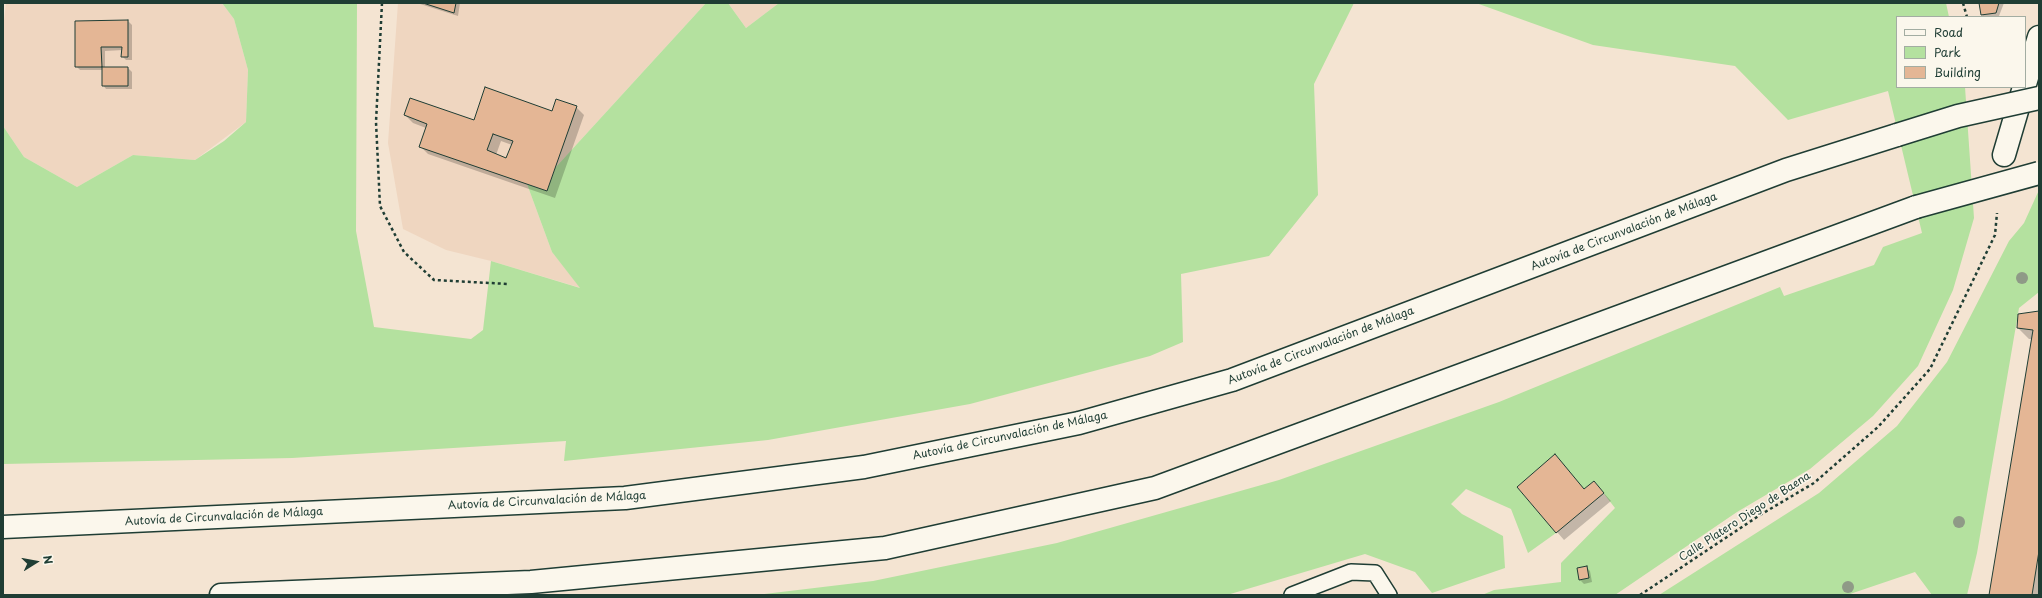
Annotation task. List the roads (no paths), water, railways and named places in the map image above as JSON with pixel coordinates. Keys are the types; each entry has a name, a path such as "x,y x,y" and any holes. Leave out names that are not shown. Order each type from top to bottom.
{"main road":[{"path":"2026,81 2039,38"},
{"path":"2004,155 2024,88"},
{"name":"Autovía de Circunvalación de Málaga","path":"3,527 625,498 864,467 1064,426 1232,380 1786,170 1958,116 2039,98"},
{"path":"221,595 530,582 885,548 1156,488 1916,207 2039,173"}],"lane":[{"path":"1292,595 1351,572 1375,573 1390,595"}]}
